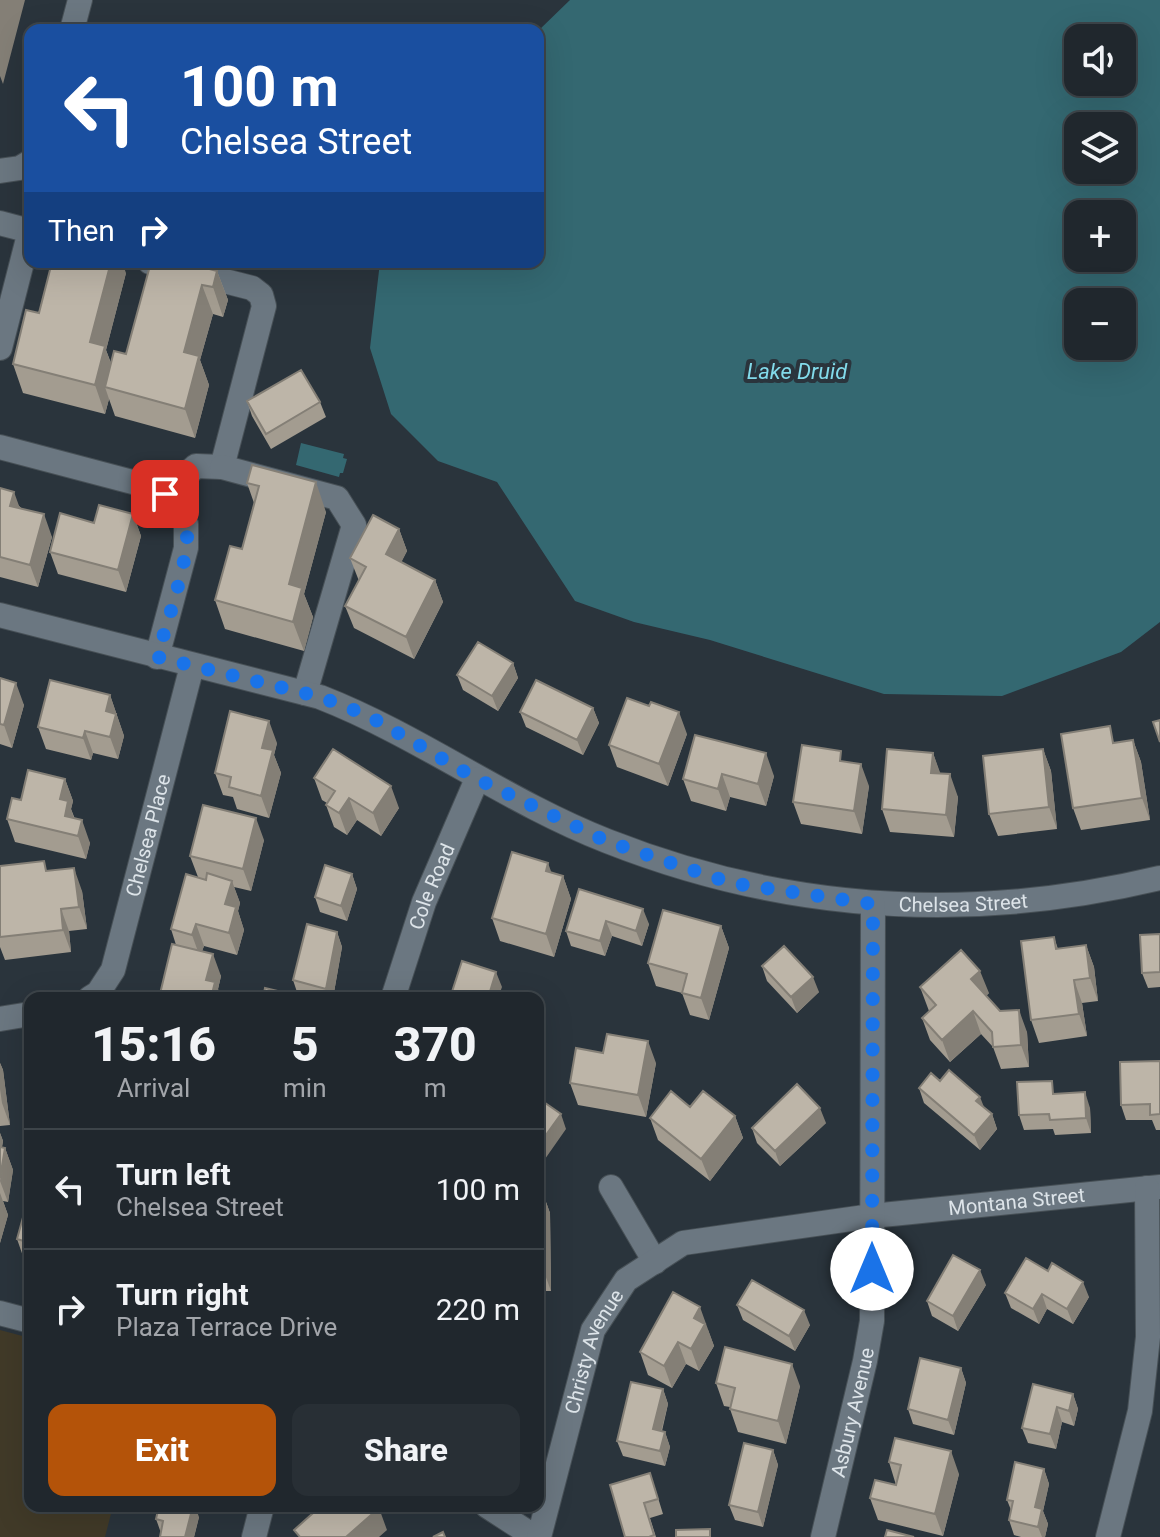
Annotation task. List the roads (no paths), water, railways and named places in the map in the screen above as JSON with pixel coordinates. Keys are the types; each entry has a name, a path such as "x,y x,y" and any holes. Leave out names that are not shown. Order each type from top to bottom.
{"street":[{"path":"74,24 80,0"},
{"path":"0,171 11,171 24,165"},
{"path":"0,223 24,229"},
{"path":"0,348 24,254"},
{"path":"174,268 252,288 263,301 222,467"},
{"path":"0,447 140,484 165,494 174,502 186,524 186,548 157,657"},
{"path":"165,494 196,466 222,467 337,498 354,525 305,693"},
{"name":"Chelsea Street","path":"0,615 305,693 367,715 477,779 606,841 731,883 873,904 968,906 1043,900 1110,890 1160,878"},
{"name":"Chelsea Place","path":"99,992 113,970 192,666"},
{"name":"Cole Road","path":"395,992 424,902 477,779"},
{"name":"Asbury Avenue","path":"823,1537 872,1321 873,904"},
{"path":"0,1019 24,1015"},
{"path":"611,1187 655,1262"},
{"path":"1108,1537 1140,1411 1148,1337 1154,1188"},
{"name":"Montana Street","path":"872,1216 1154,1188"},
{"name":"Christy Avenue","path":"544,1511 593,1330 626,1280 683,1243 872,1216"},
{"path":"0,1313 24,1319"},
{"path":"254,1537 260,1512"},
{"path":"497,1512 537,1537"},
{"name":"Christy Avenue","path":"537,1537 544,1512"}],"water":[{"name":"Lake Druid","path":"570,0 1160,0 1160,622 1121,652 1002,696 884,694 710,640 634,622 575,601 497,482 438,461 391,414 370,348 379,268 544,268 544,25"},
{"path":"301,443 344,454 343,458 347,459 343,473 339,477 296,465"}]}
